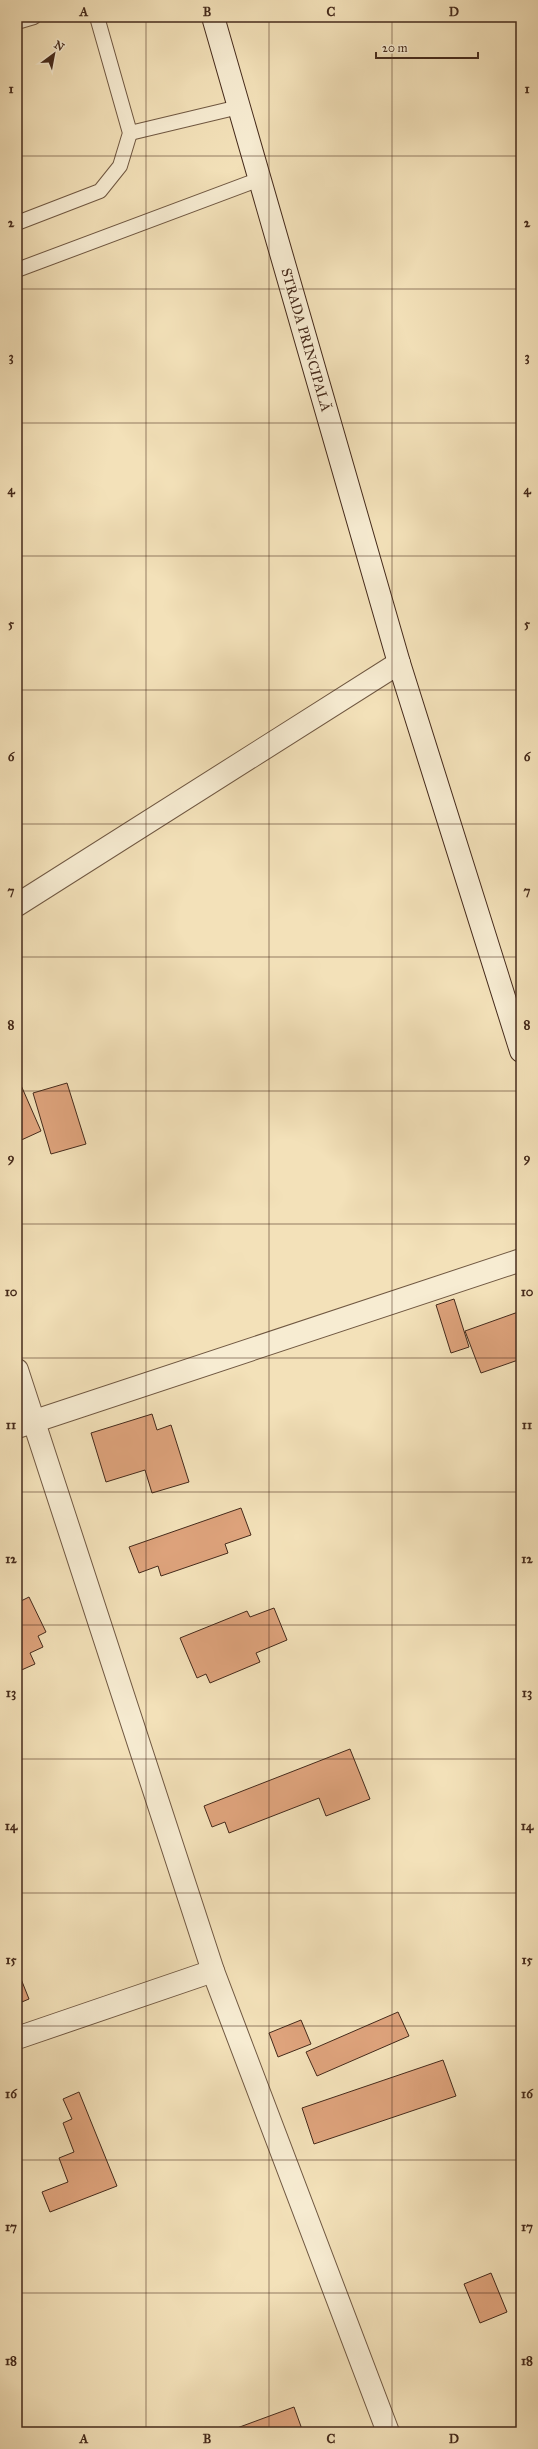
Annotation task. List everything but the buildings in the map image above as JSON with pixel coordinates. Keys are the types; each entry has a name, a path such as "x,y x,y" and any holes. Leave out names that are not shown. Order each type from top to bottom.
{"street":[{"name":"STRADA PRINCIPALĂ","path":"213,17 398,663 521,1051"},
{"path":"17,905 398,663"},
{"path":"26,1424 521,1260"},
{"path":"17,1370 26,1424 213,1971 388,2432"},
{"path":"17,2038 213,1971"}],"lane":[{"path":"17,22 34,17"},
{"path":"17,223 100,191 120,166 130,133 97,17"},
{"path":"130,133 239,107"},
{"path":"17,270 260,179"}]}
